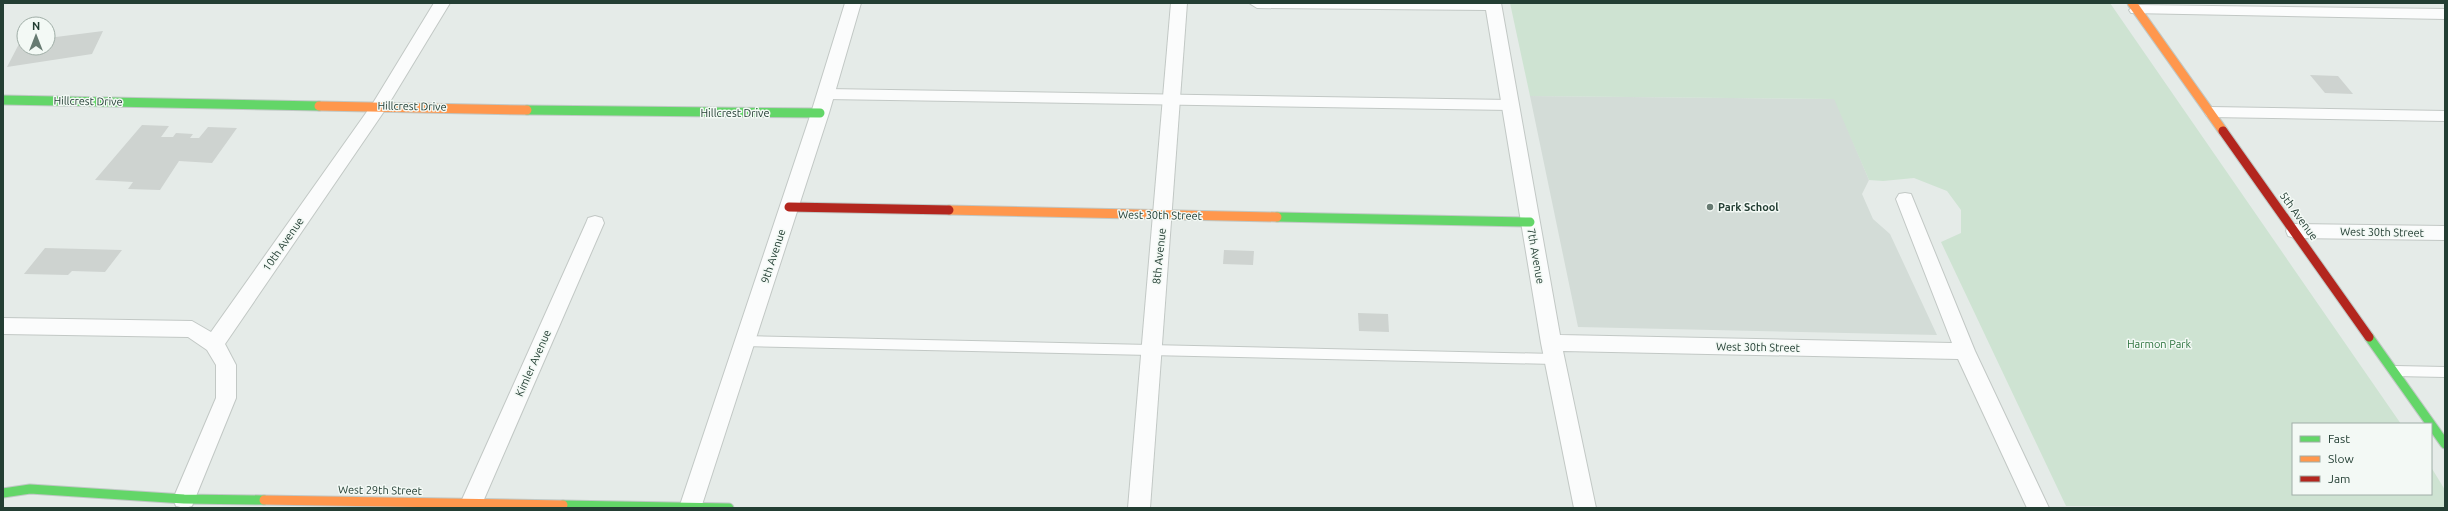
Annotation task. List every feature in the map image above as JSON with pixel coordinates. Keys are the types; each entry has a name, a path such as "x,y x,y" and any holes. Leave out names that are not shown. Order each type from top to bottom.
{"street":[{"name":"10th Avenue","path":"214,344 379,106 442,3"},
{"name":"9th Avenue","path":"691,508 744,341 820,113 853,3"},
{"name":"8th Avenue","path":"1139,508 1149,349 1163,215 1179,3"},
{"path":"1257,3 1493,4"},
{"path":"2439,3 2445,9"},
{"name":"7th Avenue","path":"1493,4 1553,351 1585,508"},
{"path":"2134,7 2445,14"},
{"name":"5th Avenue","path":"2134,7 2431,423"},
{"name":"Hillcrest Drive","path":"3,100 704,113 820,113"},
{"path":"1905,199 1965,351 2038,508"},
{"name":"West 30th Street","path":"789,207 1530,222"},
{"name":"Kimler Avenue","path":"480,505 595,223"},
{"name":"West 30th Street","path":"2295,231 2445,233"},
{"path":"3,326 192,330 214,344 226,365 226,398 184,499"},
{"name":"West 30th Street","path":"1553,351 1965,351"},
{"name":"5th Avenue","path":"2432,425 2445,444"},
{"name":"West 29th Street","path":"10,480 30,489"},
{"name":"West 29th Street","path":"3,493 30,489 184,499 319,505 729,508"}],"lane":[{"path":"826,94 1510,105"},
{"path":"2210,112 2445,116"},
{"path":"744,341 1149,349 1553,351"},
{"path":"2395,371 2445,372"}],"shaded area":[{"name":"Park School","path":"1530,96 1835,99 1869,180 1862,194 1873,219 1890,234 1937,335 1578,327"}],"green space":[{"name":"Harmon Park","path":"1510,3 2110,3 2400,423 2292,423 2292,495 2432,495 2432,469 2445,490 2445,506 2442,508 2066,506 1941,242 1961,233 1961,210 1947,191 1914,178 1883,181 1869,180 1834,99 1530,96"}],"building":[{"path":"103,31 92,54 7,67 16,50 16,56 56,56 56,37"},
{"path":"2310,75 2338,76 2353,94 2325,93"},
{"path":"142,125 169,126 161,137 173,137 176,133 193,134 190,138 199,138 208,127 237,128 212,163 179,161 160,190 128,189 133,182 95,180"},
{"path":"45,248 122,250 105,272 72,271 68,275 24,274"},
{"path":"1224,250 1254,251 1253,265 1223,264"},
{"path":"1358,313 1388,314 1389,332 1359,331"}],"traffic: fast":[{"path":"3,100 319,106"},
{"path":"527,110 820,113"},
{"path":"1277,217 1530,222"},
{"path":"2369,337 2430,423"},
{"path":"2432,426 2445,444"},
{"path":"3,493 30,489 184,499 264,500"},
{"path":"563,505 729,508"}],"traffic: slow":[{"path":"2132,3 2223,131"},
{"path":"319,106 527,110"},
{"path":"949,210 1277,217"},
{"path":"264,500 563,505"}],"traffic: jam":[{"path":"2223,131 2369,337"},
{"path":"789,207 949,210"}],"place":[{"name":"Park School","path":"1710,207"}]}
